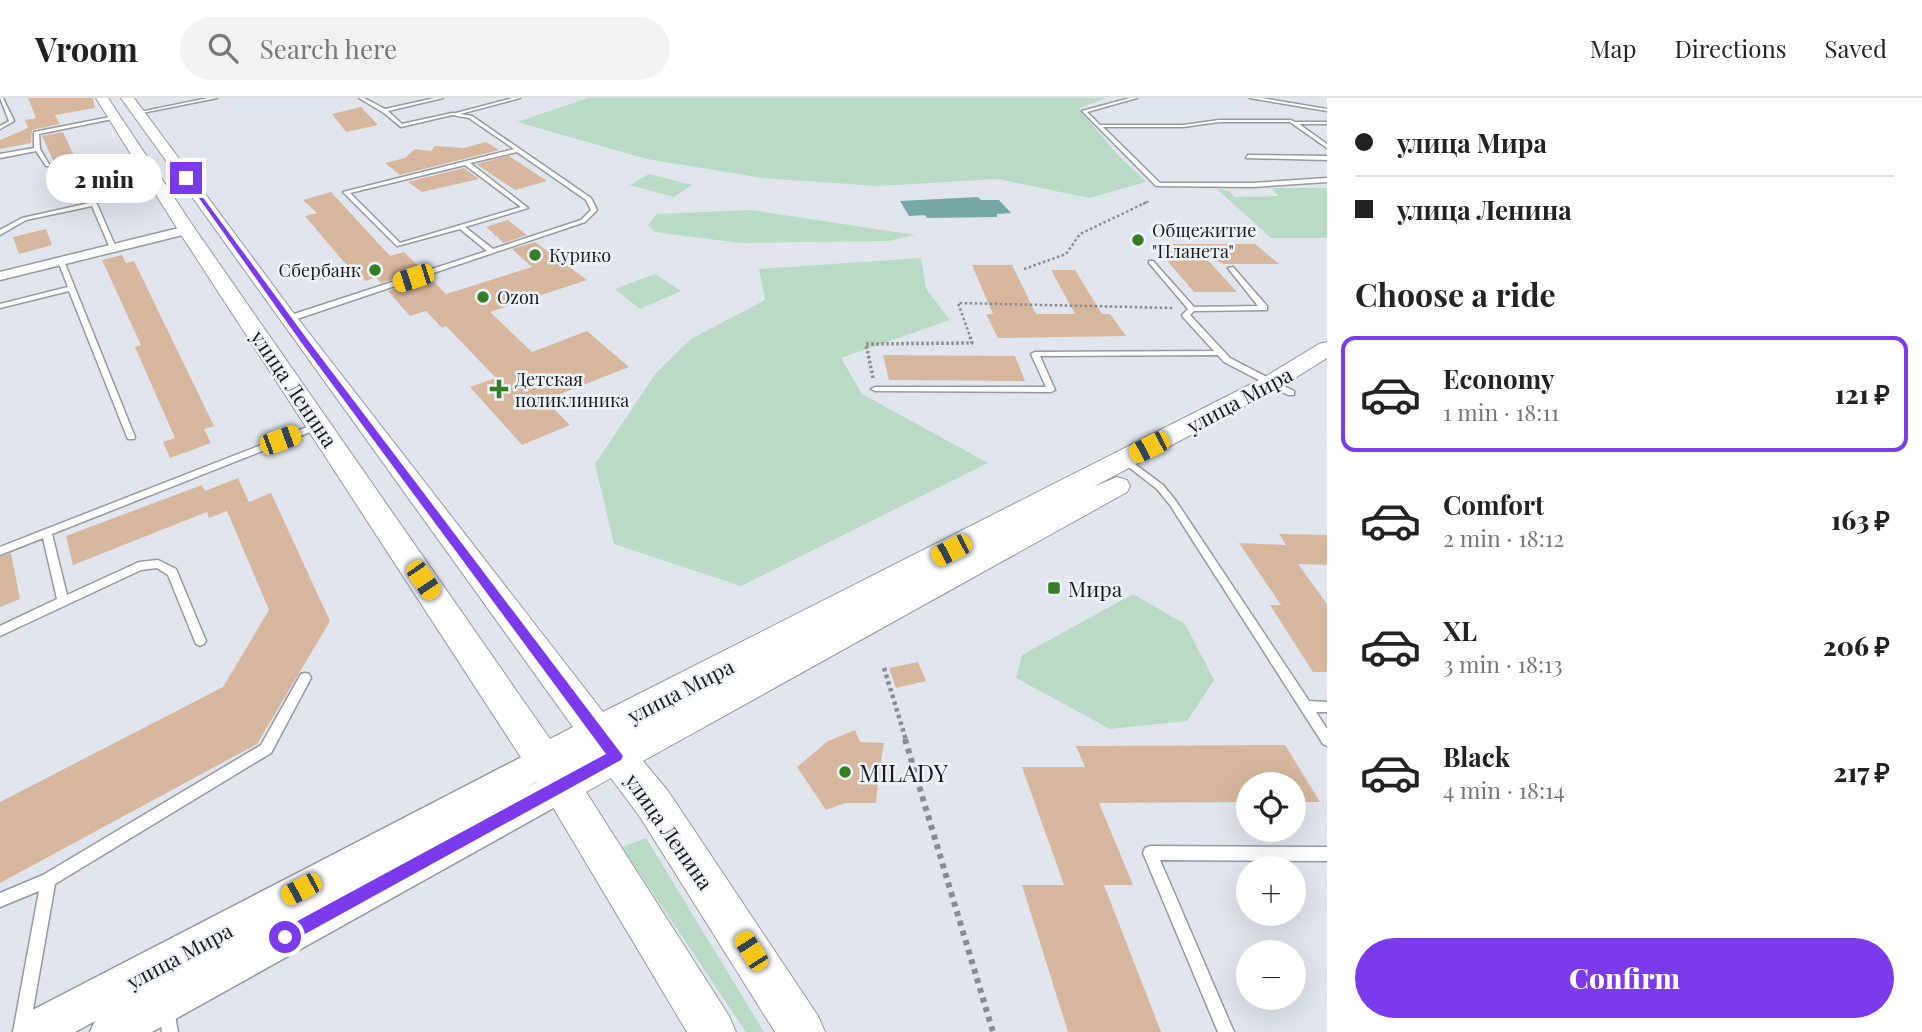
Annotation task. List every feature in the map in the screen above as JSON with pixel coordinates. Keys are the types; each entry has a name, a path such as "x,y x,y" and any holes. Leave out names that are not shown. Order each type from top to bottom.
{"main road":[{"name":"улица Ленина","path":"120,106 218,222 288,319 654,804 802,1032"},
{"name":"улица Ленина","path":"120,106 187,230 552,773 713,1032"},
{"path":"187,230 218,222"},
{"path":"255,330 288,319"},
{"name":"улица Мира","path":"552,773 1281,388 1326,356"}],"street":[{"path":"0,275 187,230"},
{"name":"улица Мира","path":"111,1032 164,993 552,773"},
{"name":"улица Мира","path":"34,1032 164,993"}],"lane":[{"path":"0,128 12,121 1,98"},
{"path":"48,165 37,149 36,133 120,106 215,98"},
{"path":"361,98 384,111 401,126 518,98"},
{"path":"384,111 441,98"},
{"path":"1135,98 1084,111 1158,185 1253,185 1327,180"},
{"path":"1252,98 1327,110"},
{"path":"288,319 583,221 594,210 589,199 471,117 452,114"},
{"path":"1100,126 1183,126 1219,121 1327,124"},
{"path":"1294,123 1327,146"},
{"path":"0,156 37,149"},
{"path":"466,163 525,208 399,245 346,192 518,150"},
{"path":"1248,158 1327,158"},
{"path":"0,233 24,219 94,204 113,248"},
{"path":"461,226 492,251"},
{"path":"61,261 131,437"},
{"path":"1151,262 1192,309"},
{"path":"1231,268 1264,308 1192,309 1186,315 1227,360 1281,388"},
{"path":"0,306 71,288"},
{"path":"875,389 1051,390 1035,354 1221,353"},
{"path":"0,551 320,425"},
{"path":"1134,466 1173,503 1327,740"},
{"path":"47,533 63,600"},
{"path":"0,631 139,566 158,564 172,572 200,641"},
{"path":"0,900 48,880 266,749 305,678"},
{"path":"1306,706 1327,707"},
{"path":"1226,1032 1150,853 1327,854"},
{"path":"21,1032 48,880"}],"path":[{"path":"1024,269 1066,254 1080,234 1149,201"},
{"path":"875,389 866,344 972,343 958,303 1192,309"},
{"path":"884,668 993,1032"}],"shaded area":[{"path":"588,98 1105,98 1079,109 1119,156 1146,182 1089,198 998,179 878,186 763,178 647,159 517,122"},
{"path":"649,174 692,185 674,197 630,185"},
{"path":"1272,188 1327,188 1327,238 1271,238 1217,189 1229,191 1234,197 1278,196"},
{"path":"978,197 981,200 999,200 1011,213 997,214 997,217 927,218 925,215 909,216 900,201"},
{"path":"750,210 915,235 888,241 740,243 655,232 648,225 657,214"},
{"path":"921,258 926,289 950,320 841,358 862,394 988,463 741,586 614,544 595,464 656,373 691,339 765,300 759,269"},
{"path":"655,274 681,291 640,309 615,289"},
{"path":"1133,594 1185,624 1214,680 1187,721 1110,729 1016,678 1022,655"},
{"path":"646,838 764,1032 746,1032 622,847"}],"building":[{"path":"28,98 93,98 95,108 55,115 60,124 32,130 31,143 0,149 0,140 28,128 25,120 36,118"},
{"path":"361,107 378,125 346,132 332,114"},
{"path":"63,132 75,158 54,162 42,136"},
{"path":"486,142 499,150 400,175 385,163 405,158 415,149 431,151 435,146 464,148"},
{"path":"509,156 547,181 515,190 476,164"},
{"path":"464,168 479,179 422,192 408,182"},
{"path":"331,192 390,256 404,252 422,270 381,283 376,277 366,281 343,261 305,216 317,213 303,200"},
{"path":"508,220 527,235 504,243 486,227"},
{"path":"46,229 52,245 19,254 13,237"},
{"path":"535,242 587,280 490,312 532,352 587,331 629,367 545,400 570,425 522,445 470,387 496,378 446,326 442,328 426,311 410,316 388,291 429,277 446,294 532,267 512,249"},
{"path":"1153,244 1255,244 1279,264 1224,264 1204,256 1237,292 1194,292"},
{"path":"122,255 126,263 134,261 214,426 204,429 211,443 170,458 163,442 175,438 135,347 141,345 102,260"},
{"path":"972,265 1012,265 1036,314 1075,314 1051,270 1075,270 1102,314 1110,314 1126,336 998,338 986,314 993,314"},
{"path":"883,355 1015,356 1025,381 889,380"},
{"path":"238,478 249,502 271,493 330,621 257,744 0,883 0,802 223,687 269,610 227,511 209,518 207,512 73,565 66,536 202,485 205,491"},
{"path":"1279,534 1327,535 1327,565 1298,564 1327,604 1327,672 1313,672 1270,605 1281,605 1239,543 1286,545"},
{"path":"11,553 20,599 0,607 0,557"},
{"path":"918,662 926,681 896,688 889,668"},
{"name":"МILADY","path":"855,730 860,742 884,743 881,761 894,776 878,782 876,803 845,803 826,810 797,767 828,741"},
{"path":"1285,745 1302,772 1236,772 1236,802 1099,803 1133,885 1104,885 1161,1032 1068,1032 1022,885 1064,885 1022,767 1085,767 1076,746"},
{"path":"1306,779 1320,802 1306,802"}],"place":[{"name":"Общежитие \"Планета\"","path":"1138,240"},
{"name":"Курико","path":"535,255"},
{"name":"Сбербанк","path":"375,270"},
{"name":"Ozon","path":"483,297"},
{"name":"Детская поликлиника","path":"499,389"},
{"name":"Мира","path":"1054,588"},
{"name":"МILADY","path":"845,772"}],"route":[{"path":"186,178 304,341 616,756 285,937"}]}
